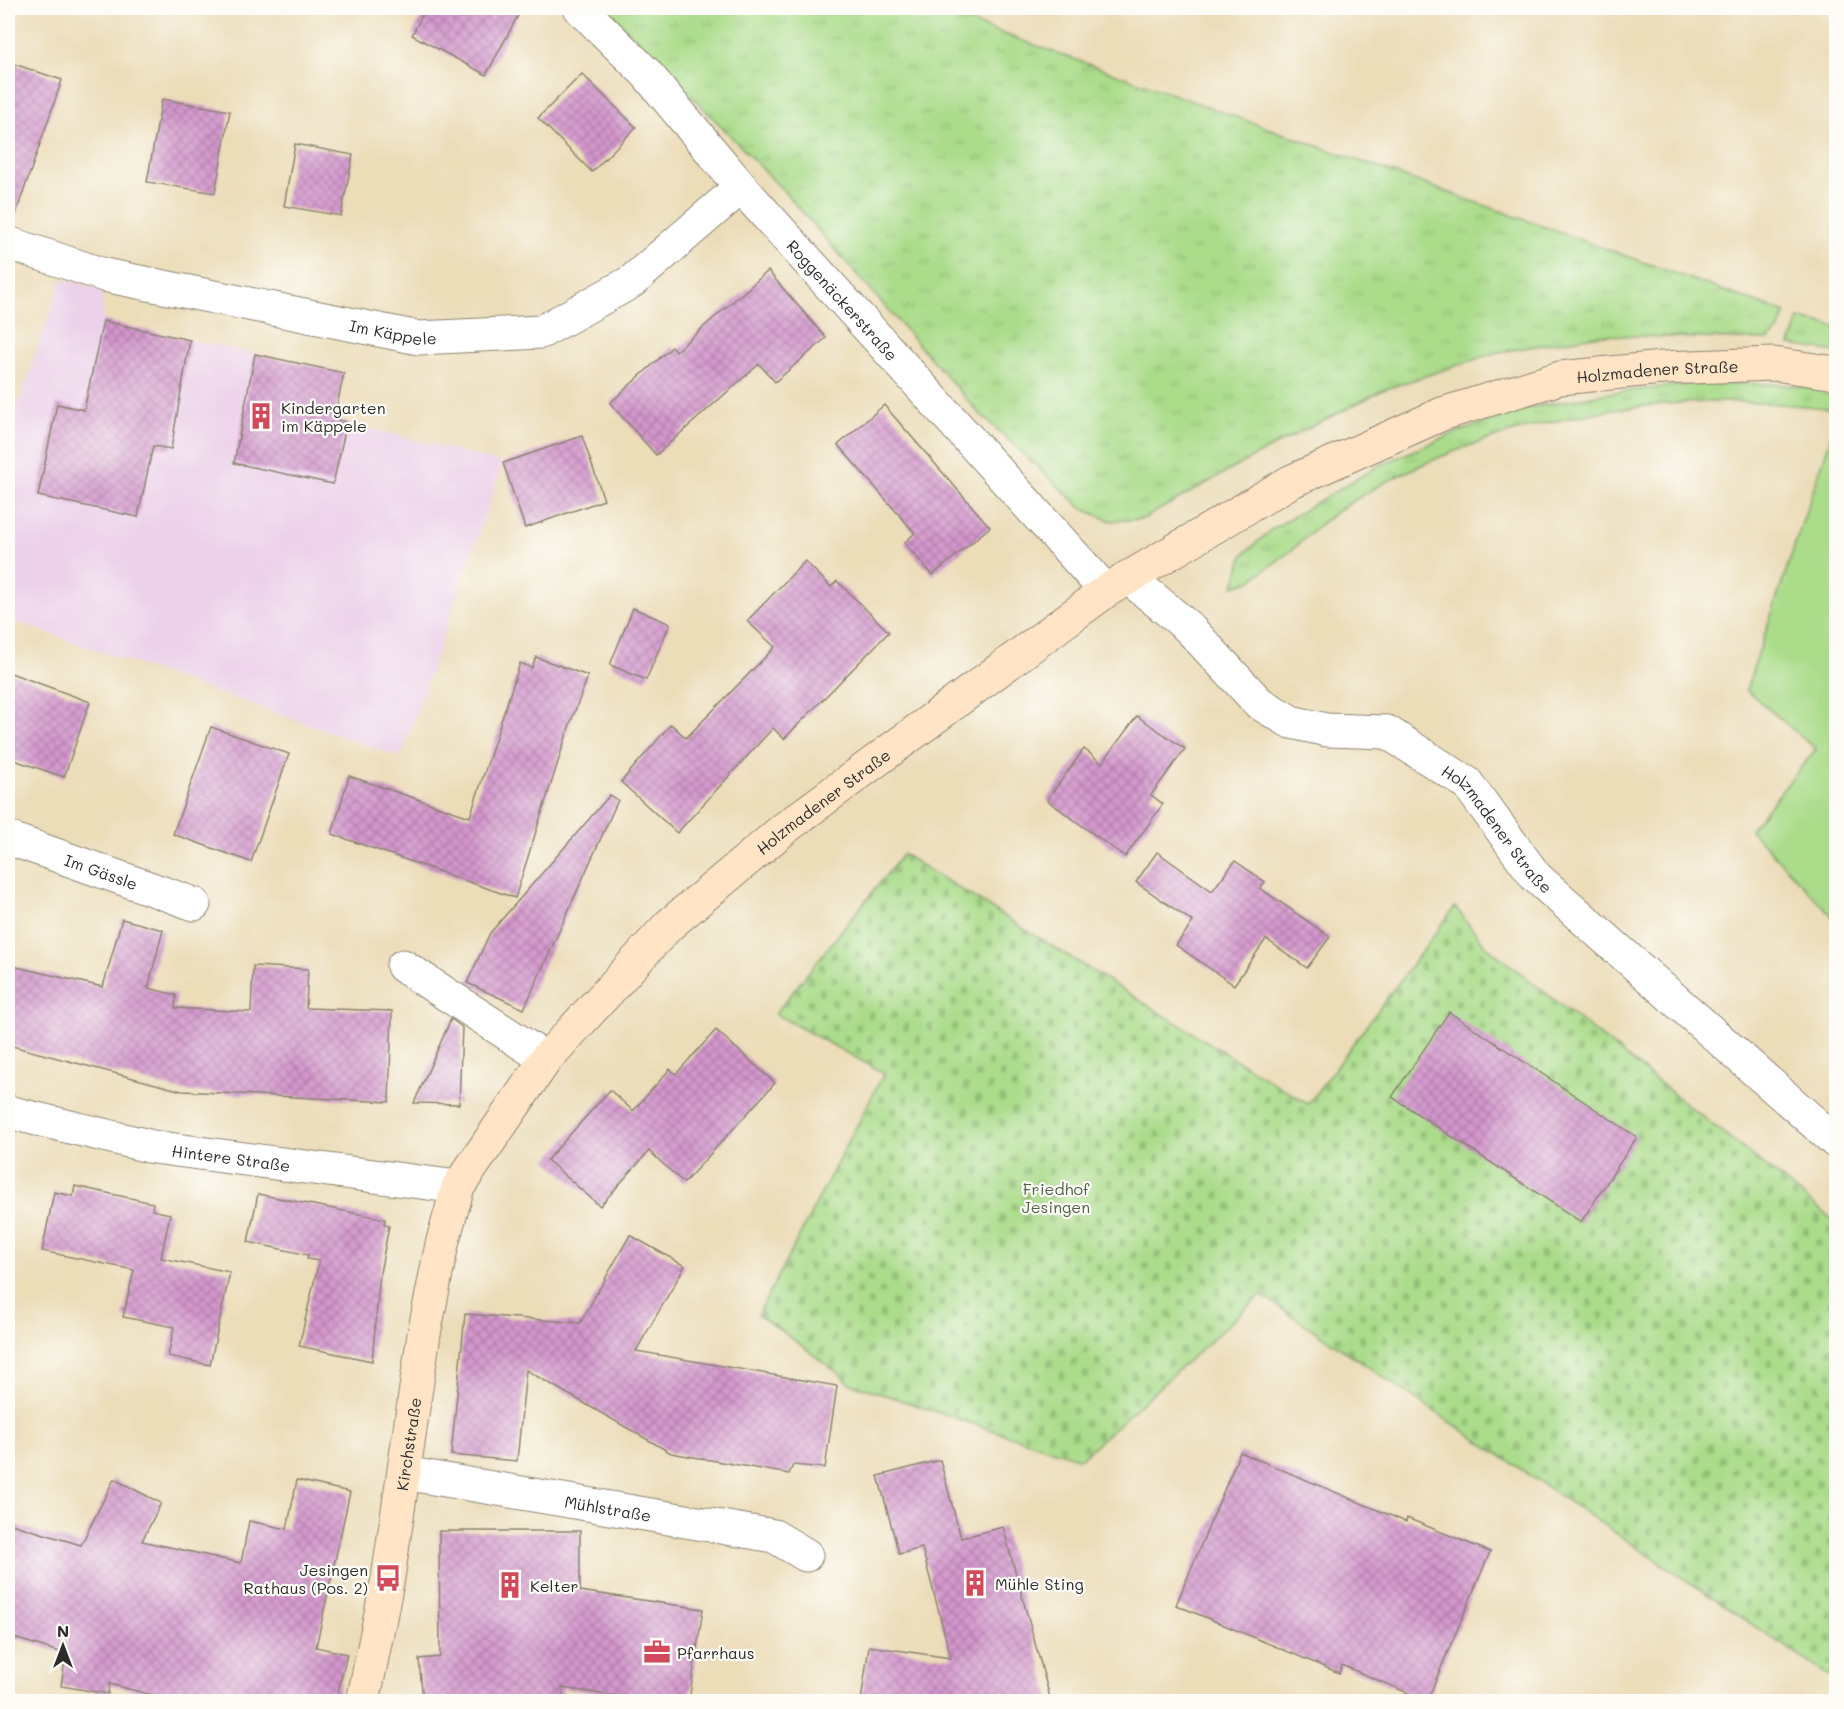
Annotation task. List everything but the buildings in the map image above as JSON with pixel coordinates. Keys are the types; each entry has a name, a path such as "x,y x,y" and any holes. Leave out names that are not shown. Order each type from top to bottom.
{"street":[{"name":"Roggenäckerstraße","path":"580,8 646,73 741,186 1117,584"},
{"name":"Im Käppele","path":"8,243 104,275 419,338 541,332 631,282 741,186"},
{"name":"Holzmadener Straße","path":"458,1187 546,1059 669,925 776,835 1117,584 1290,482 1442,414 1560,378 1662,368 1774,364 1836,373"},
{"name":"Holzmadener Straße","path":"1117,584 1189,628 1259,703 1291,722 1327,730 1387,732 1467,783 1536,877 1836,1142"},
{"name":"Im Gässle","path":"8,838 194,904"},
{"path":"403,966 546,1059"},
{"name":"Hintere Straße","path":"8,1112 153,1147 458,1187"},
{"name":"Kirchstraße","path":"363,1701 388,1578 429,1311 442,1244 458,1187"},
{"name":"Mühlstraße","path":"404,1473 774,1536 806,1555"}],"shaded area":[{"path":"62,279 102,289 103,321 344,373 334,419 503,463 401,757 8,619 8,434"}],"green space":[{"path":"606,8 931,8 1786,313 1778,331 1768,340 1601,335 1494,353 1383,390 1262,452 1143,519 1111,521 1083,509 976,410 782,189"},
{"path":"1799,319 1836,326 1836,352 1790,345"},
{"path":"1694,384 1776,384 1836,391 1836,409 1741,402 1663,404 1568,418 1520,430 1428,462 1385,483 1338,511 1252,580 1234,586 1243,555 1272,529 1380,465 1455,433 1528,408 1609,393"},
{"path":"1831,437 1836,437 1836,920 1750,830 1816,749 1746,690"},
{"name":"Friedhof Jesingen","path":"903,854 1308,1104 1455,907 1486,946 1836,1222 1836,1665 1829,1676 1261,1295 1080,1459 849,1383 792,1338 758,1315 884,1073 775,1014"}],"place":[{"name":"Kindergarten im Käppele","path":"261,416"},
{"name":"Jesingen Rathaus (Pos. 2)","path":"388,1578"},
{"name":"Mühle Sting","path":"975,1583"},
{"name":"Kelter","path":"510,1585"},
{"name":"Pfarrhaus","path":"657,1652"}]}
